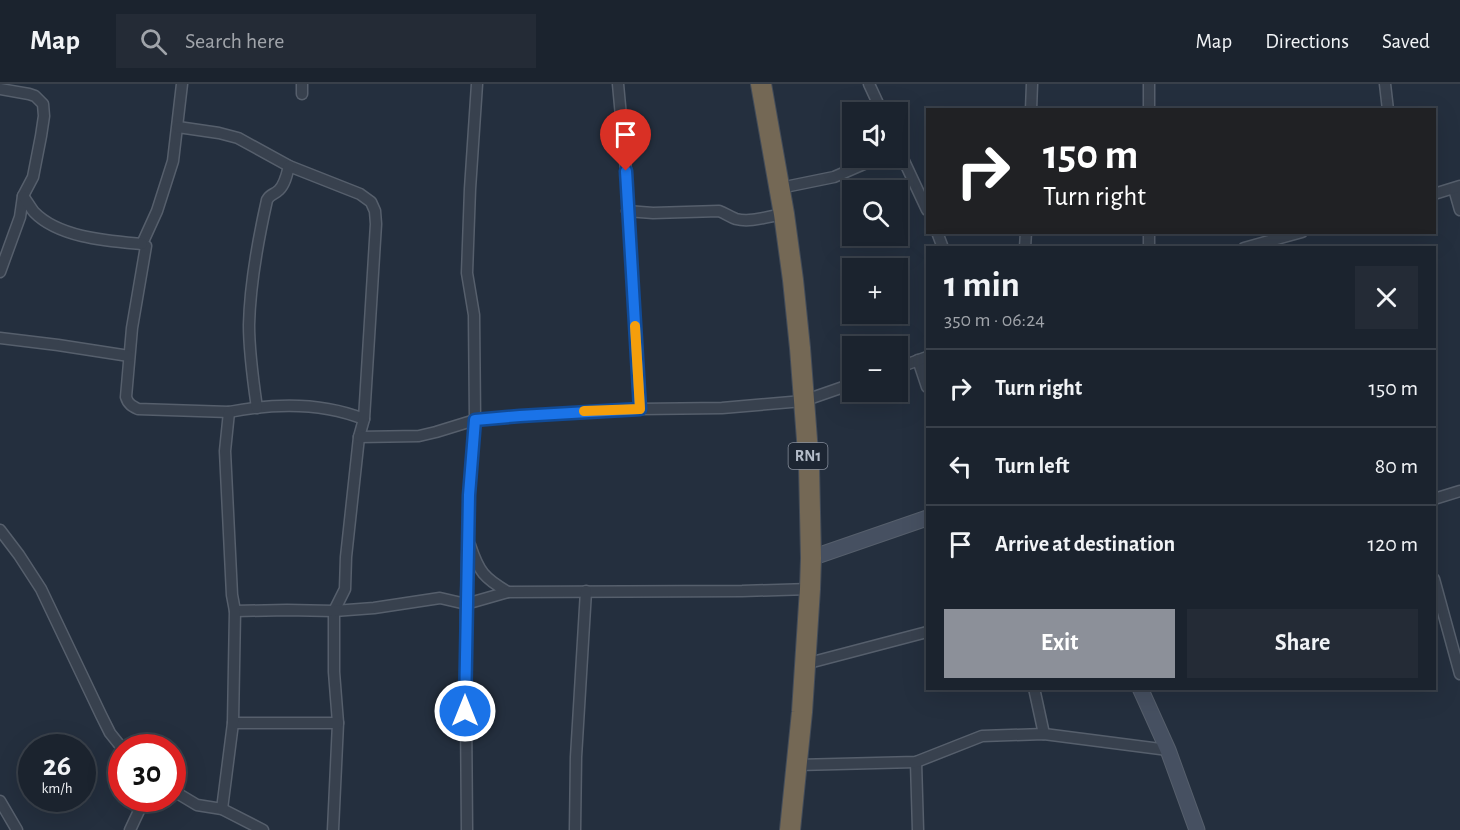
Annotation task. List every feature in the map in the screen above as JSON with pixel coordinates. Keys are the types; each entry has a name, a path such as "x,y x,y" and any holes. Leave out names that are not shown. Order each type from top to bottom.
{"highway":[{"name":"RN1","path":"761,84 784,214 800,348 809,466 810,589 790,830"}],"street":[{"path":"142,244 167,185 173,161 182,84"},
{"path":"467,830 466,604 469,495 475,420 474,315 467,273 477,84"},
{"path":"618,84 626,171 640,409"},
{"path":"869,84 877,102"},
{"path":"1032,84 1032,108"},
{"path":"1149,84 1149,108"},
{"path":"1385,84 1388,108"},
{"path":"0,89 35,96 43,104 44,109 33,177 23,196 20,218 0,272"},
{"path":"178,127 238,138 290,166 360,194 371,202 375,211 364,419 358,437 345,589 334,611 334,672 338,723 333,830"},
{"path":"256,408 250,358 249,326 252,290 267,200 283,186 290,166"},
{"path":"780,188 834,177 855,168"},
{"path":"907,168 926,208"},
{"path":"1436,193 1457,188 1460,210"},
{"path":"23,196 34,212 66,231 92,239 146,246 129,356 126,397 131,406 138,409 229,412 284,406 325,407 364,419"},
{"path":"627,211 653,213 719,211 733,218 747,220 784,214"},
{"path":"1251,246 1295,234"},
{"path":"0,338 129,356"},
{"path":"908,364 922,358 926,381"},
{"path":"358,437 419,436 475,420 532,415 640,409 722,408 803,401 842,387"},
{"path":"222,809 233,723 235,611 232,595 226,487 225,451 229,412"},
{"path":"1436,498 1460,491"},
{"path":"811,558 926,518"},
{"path":"0,530 41,589 111,734"},
{"path":"468,538 482,573 492,583 508,592"},
{"path":"1436,586 1460,674"},
{"path":"235,611 334,611 374,608 440,598 466,604 508,592 810,589"},
{"path":"575,830 576,756 585,591"},
{"path":"805,664 926,632"},
{"path":"1034,690 1044,734"},
{"path":"1141,690 1168,750 1197,830"},
{"path":"233,723 338,723"},
{"path":"796,765 916,762 982,736 1044,734 1168,750"},
{"path":"916,762 918,830"},
{"path":"186,798 197,805 222,809 263,830"},
{"path":"0,801 17,830"},
{"path":"130,830 138,812"}],"slow traffic":[{"path":"584,411 640,409 635,326"}],"route":[{"path":"465,711 469,495 475,420 640,409 626,171"}]}
